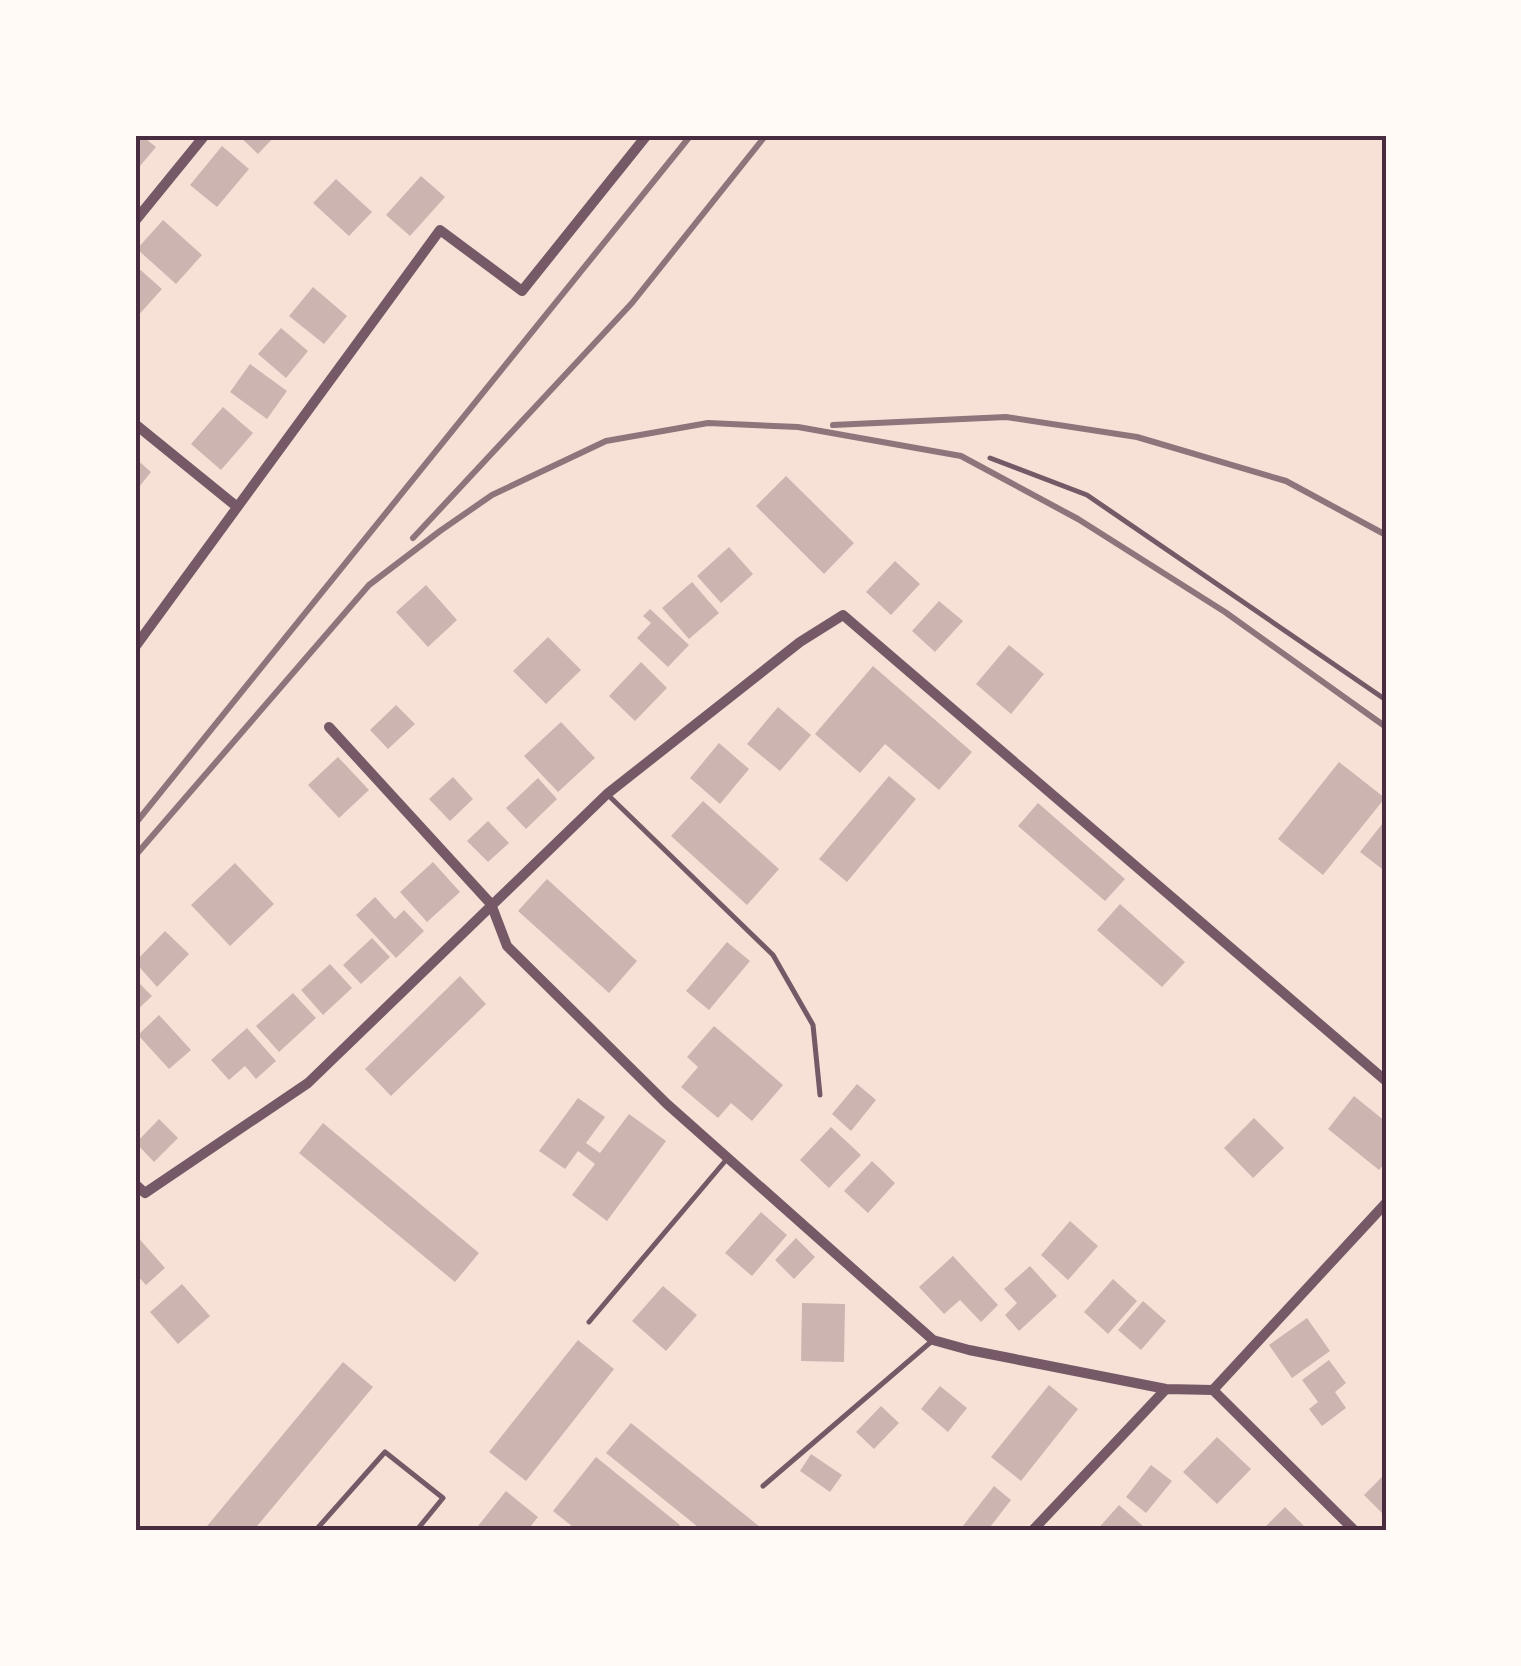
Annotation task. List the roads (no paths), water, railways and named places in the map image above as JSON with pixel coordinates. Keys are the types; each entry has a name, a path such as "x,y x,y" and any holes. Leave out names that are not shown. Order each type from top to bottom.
{"street":[{"path":"135,222 205,135"},
{"path":"135,647 440,230 522,291 647,135"},
{"path":"135,424 236,506"},
{"path":"135,1184 145,1193 308,1083 607,794 800,642 842,615 1386,1080"},
{"path":"329,727 491,904 507,946 727,1160 933,1340 1166,1388 1213,1390 1355,1531"},
{"path":"1213,1390 1386,1203"},
{"path":"1032,1531 1166,1388"}],"lane":[{"path":"990,458 1086,495 1386,700"},
{"path":"607,794 773,955 813,1025 820,1095"},
{"path":"590,1322 727,1160"},
{"path":"763,1486 933,1340"},
{"path":"315,1531 385,1452 444,1498 416,1531"}],"railway":[{"path":"135,824 691,135"},
{"path":"413,538 632,303 766,135"},
{"path":"833,425 1006,417 1137,437 1286,481 1386,535"},
{"path":"135,856 369,585 440,531 492,495 606,441 708,423 798,427 961,456 1078,519 1225,612 1386,727"}]}
